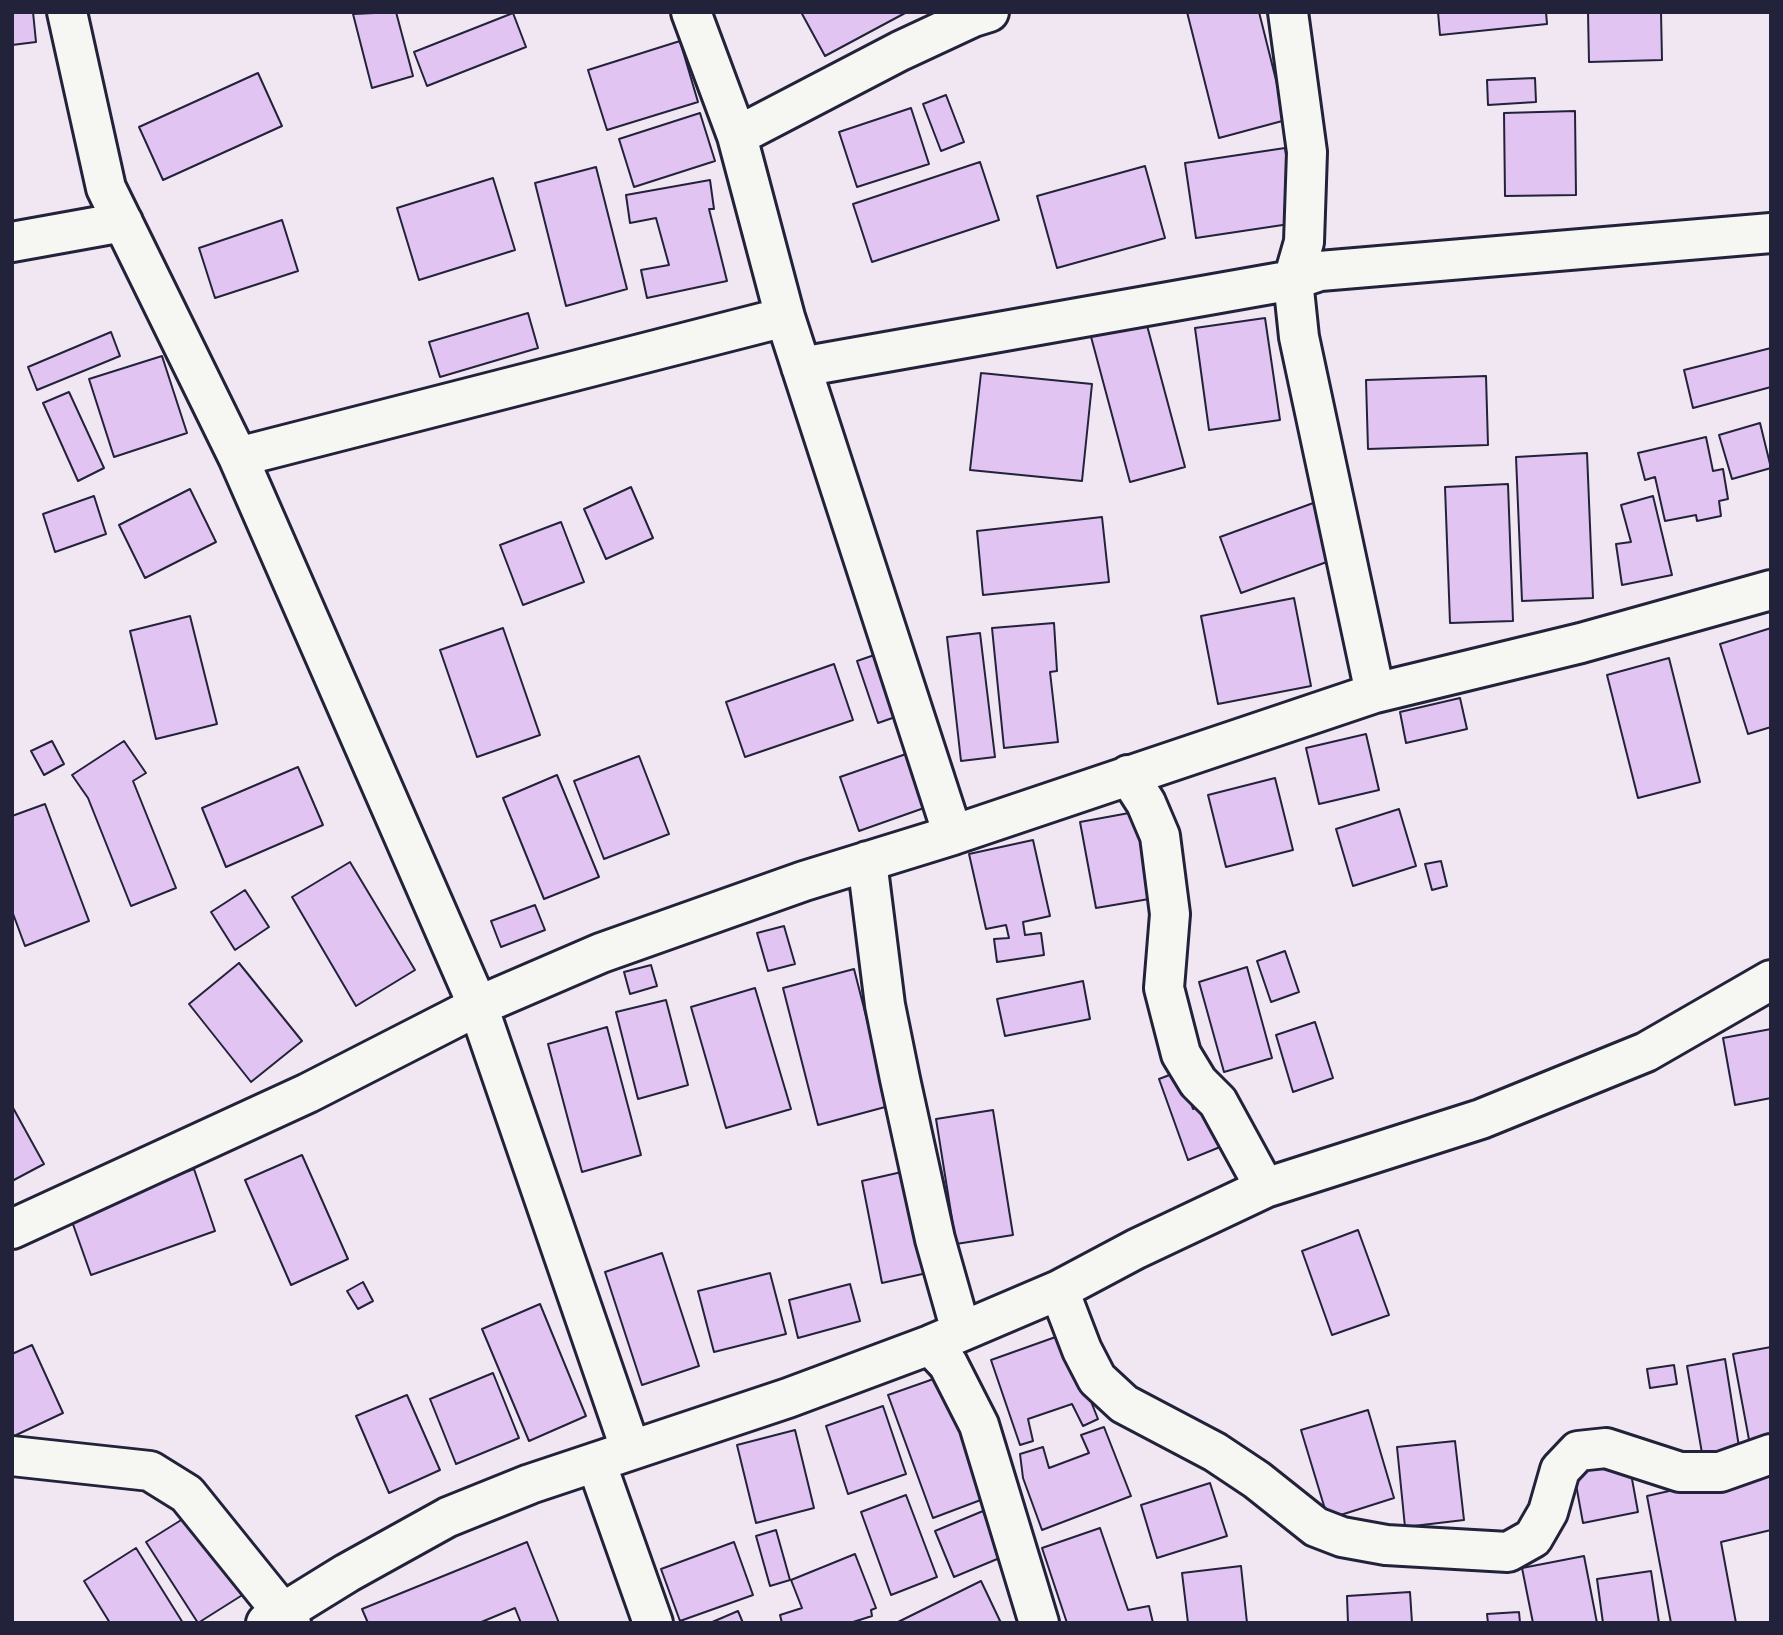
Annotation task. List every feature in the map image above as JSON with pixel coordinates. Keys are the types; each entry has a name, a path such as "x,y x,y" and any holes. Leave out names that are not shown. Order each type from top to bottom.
{"street":[{"path":"67,12 106,188 238,457 478,1006 613,1455 653,1623"},
{"path":"691,12 737,136 785,317 953,835"},
{"path":"737,136 900,51 972,17 989,12"},
{"path":"1288,12 1307,152 1304,242 1293,280 1299,337 1375,693"},
{"path":"12,242 123,222"},
{"path":"801,367 1293,280 1320,271 1585,251 1771,233"},
{"path":"238,457 785,317"},
{"path":"12,1228 308,1093 478,1006 601,953 1375,693 1581,643 1771,590"},
{"path":"1128,775 1146,803 1160,835 1170,914 1164,988 1181,1054 1198,1082 1218,1102 1265,1188"},
{"path":"867,862 885,1005 935,1239 948,1364 979,1425 1039,1623"},
{"path":"12,1456 150,1471 187,1494 280,1620 347,1573 448,1517 530,1484 788,1398 946,1338 1059,1290 1136,1249 1265,1188 1469,1123 1646,1052 1771,980"},
{"path":"1059,1290 1082,1350 1097,1379 1124,1404 1215,1452 1257,1480 1315,1527 1342,1537 1386,1545 1508,1552 1533,1538 1549,1512 1560,1470 1578,1451 1606,1448 1680,1472 1720,1472 1771,1454"}],"building":[{"path":"12,12 33,12 36,42 12,45"},
{"path":"396,12 413,76 372,88 353,14"},
{"path":"801,12 907,12 825,56"},
{"path":"1187,12 1259,12 1286,120 1219,138"},
{"path":"1438,12 1546,12 1547,24 1440,35"},
{"path":"1588,12 1661,12 1662,60 1589,62"},
{"path":"513,13 526,47 427,86 414,52"},
{"path":"680,41 698,102 607,130 588,70"},
{"path":"258,73 282,126 163,180 139,127"},
{"path":"1535,78 1536,102 1488,105 1487,80"},
{"path":"946,95 964,142 941,151 923,104"},
{"path":"911,108 929,164 857,187 839,132"},
{"path":"1575,111 1576,195 1505,196 1504,113"},
{"path":"700,113 715,161 634,187 619,139"},
{"path":"1285,148 1296,223 1196,238 1185,163"},
{"path":"980,162 999,220 872,262 853,204"},
{"path":"1145,166 1165,238 1057,268 1037,196"},
{"path":"596,167 627,289 566,306 535,183"},
{"path":"493,178 515,250 419,280 397,208"},
{"path":"710,180 714,209 709,209 727,281 647,298 641,270 669,265 656,218 630,223 626,195"},
{"path":"282,220 298,271 215,298 199,248"},
{"path":"528,313 538,348 440,377 429,342"},
{"path":"1145,318 1185,467 1130,482 1090,333"},
{"path":"1265,318 1280,420 1209,430 1195,328"},
{"path":"111,332 120,356 37,390 28,367"},
{"path":"1771,348 1771,387 1693,408 1684,370"},
{"path":"162,356 187,433 114,457 89,379"},
{"path":"981,373 1092,384 1082,481 970,470"},
{"path":"1486,376 1488,445 1368,449 1366,380"},
{"path":"69,392 104,468 78,481 43,403"},
{"path":"1760,423 1771,468 1732,479 1719,435"},
{"path":"1706,437 1713,471 1723,469 1728,499 1719,501 1721,516 1697,521 1696,515 1665,521 1655,477 1645,480 1638,453"},
{"path":"1587,453 1593,598 1522,601 1516,457"},
{"path":"1508,484 1513,621 1450,623 1445,487"},
{"path":"631,487 653,538 606,559 584,509"},
{"path":"190,489 216,542 145,578 119,525"},
{"path":"94,496 106,534 55,552 43,514"},
{"path":"1653,496 1672,575 1622,585 1616,544 1631,542 1621,505"},
{"path":"1316,502 1335,559 1241,593 1220,537"},
{"path":"1102,517 1109,582 983,595 977,531"},
{"path":"561,522 584,582 523,605 500,545"},
{"path":"1294,598 1311,686 1218,704 1201,616"},
{"path":"190,616 217,724 156,739 130,631"},
{"path":"1054,623 1057,671 1050,672 1058,742 1004,748 992,628"},
{"path":"503,628 540,735 477,757 440,650"},
{"path":"1771,628 1771,727 1748,734 1720,644"},
{"path":"980,633 995,757 961,761 947,637"},
{"path":"883,652 904,714 878,723 857,661"},
{"path":"1669,658 1700,782 1638,798 1607,675"},
{"path":"834,664 853,720 745,757 726,702"},
{"path":"1460,698 1467,729 1406,743 1400,712"},
{"path":"1366,734 1379,790 1319,804 1306,748"},
{"path":"52,741 64,764 44,775 31,751"},
{"path":"124,741 146,773 133,781 176,888 131,906 88,798 72,775"},
{"path":"906,754 924,808 859,831 840,777"},
{"path":"639,756 669,834 604,859 574,781"},
{"path":"298,767 323,825 226,867 202,808"},
{"path":"557,775 599,877 544,899 503,798"},
{"path":"1275,778 1293,850 1226,867 1208,795"},
{"path":"45,804 89,921 25,946 12,911 12,816"},
{"path":"1399,809 1416,866 1353,886 1336,829"},
{"path":"1140,811 1155,898 1096,908 1080,822"},
{"path":"1033,840 1050,916 1023,922 1025,935 1041,933 1044,955 997,962 994,939 1009,938 1006,925 986,929 969,854"},
{"path":"1441,861 1447,886 1432,890 1425,864"},
{"path":"350,862 415,970 356,1006 292,897"},
{"path":"245,890 269,927 235,950 211,912"},
{"path":"535,905 545,930 501,947 491,921"},
{"path":"784,926 795,964 768,971 757,933"},
{"path":"1285,951 1299,992 1271,1002 1257,961"},
{"path":"239,963 302,1041 251,1082 189,1004"},
{"path":"651,965 657,986 630,994 624,972"},
{"path":"1247,967 1272,1058 1224,1072 1199,982"},
{"path":"854,969 889,1106 818,1125 783,988"},
{"path":"1083,981 1090,1019 1005,1036 997,999"},
{"path":"755,988 791,1109 726,1128 691,1007"},
{"path":"666,1000 688,1085 638,1099 616,1012"},
{"path":"1315,1022 1333,1078 1293,1092 1276,1035"},
{"path":"607,1027 641,1155 582,1172 548,1044"},
{"path":"1771,1029 1771,1098 1735,1105 1723,1038"},
{"path":"1180,1071 1193,1109 1207,1103 1225,1145 1188,1160 1159,1079"},
{"path":"12,1106 44,1164 12,1181"},
{"path":"993,1110 1013,1235 956,1244 936,1119"},
{"path":"302,1155 348,1259 291,1285 245,1180"},
{"path":"194,1169 215,1231 91,1275 69,1213"},
{"path":"915,1169 936,1271 882,1283 862,1181"},
{"path":"1358,1230 1389,1315 1332,1335 1302,1251"},
{"path":"662,1253 699,1366 642,1385 605,1272"},
{"path":"770,1273 786,1334 714,1352 698,1291"},
{"path":"363,1282 373,1301 358,1309 347,1291"},
{"path":"850,1284 860,1321 798,1338 789,1300"},
{"path":"540,1304 586,1416 529,1441 482,1329"},
{"path":"1064,1334 1098,1419 1083,1426 1072,1404 1028,1419 1033,1441 1020,1445 991,1360"},
{"path":"32,1345 63,1413 12,1437 12,1354"},
{"path":"1771,1347 1771,1441 1750,1445 1733,1354"},
{"path":"1725,1359 1740,1453 1703,1459 1687,1366"},
{"path":"1674,1365 1677,1384 1650,1388 1647,1369"},
{"path":"493,1373 519,1438 456,1464 430,1399"},
{"path":"942,1376 986,1498 933,1518 888,1395"},
{"path":"407,1395 440,1470 389,1493 356,1416"},
{"path":"883,1406 906,1474 848,1494 826,1426"},
{"path":"1368,1410 1394,1498 1328,1519 1301,1430"},
{"path":"1104,1427 1131,1496 1042,1530 1023,1478 1020,1454 1043,1447 1049,1468 1089,1453 1081,1435"},
{"path":"795,1430 814,1508 756,1523 737,1445"},
{"path":"1455,1441 1464,1520 1405,1527 1397,1447"},
{"path":"1628,1457 1638,1512 1583,1523 1573,1468"},
{"path":"1771,1468 1771,1530 1721,1542 1736,1623 1671,1623 1647,1496"},
{"path":"1210,1483 1227,1536 1157,1558 1141,1505"},
{"path":"906,1495 937,1577 891,1595 861,1512"},
{"path":"983,1511 1002,1557 954,1577 935,1531"},
{"path":"194,1512 244,1594 198,1623 146,1542"},
{"path":"1100,1528 1128,1610 1149,1606 1153,1623 1067,1623 1042,1548"},
{"path":"776,1530 790,1580 770,1586 756,1536"},
{"path":"527,1542 559,1623 521,1623 515,1608 479,1623 368,1623 362,1609"},
{"path":"734,1542 753,1595 680,1621 661,1569"},
{"path":"136,1548 183,1623 110,1623 84,1581"},
{"path":"855,1554 876,1608 871,1610 872,1616 850,1623 782,1623 780,1615 802,1608 791,1580"},
{"path":"1584,1556 1597,1623 1533,1623 1522,1568"},
{"path":"1241,1566 1247,1623 1188,1623 1182,1573"},
{"path":"1651,1571 1659,1623 1603,1623 1597,1579"},
{"path":"981,1581 1001,1623 896,1623"},
{"path":"1410,1592 1412,1623 1348,1623 1347,1596"},
{"path":"738,1611 743,1623 710,1623"},
{"path":"1519,1612 1520,1623 1488,1623 1487,1614"}]}
